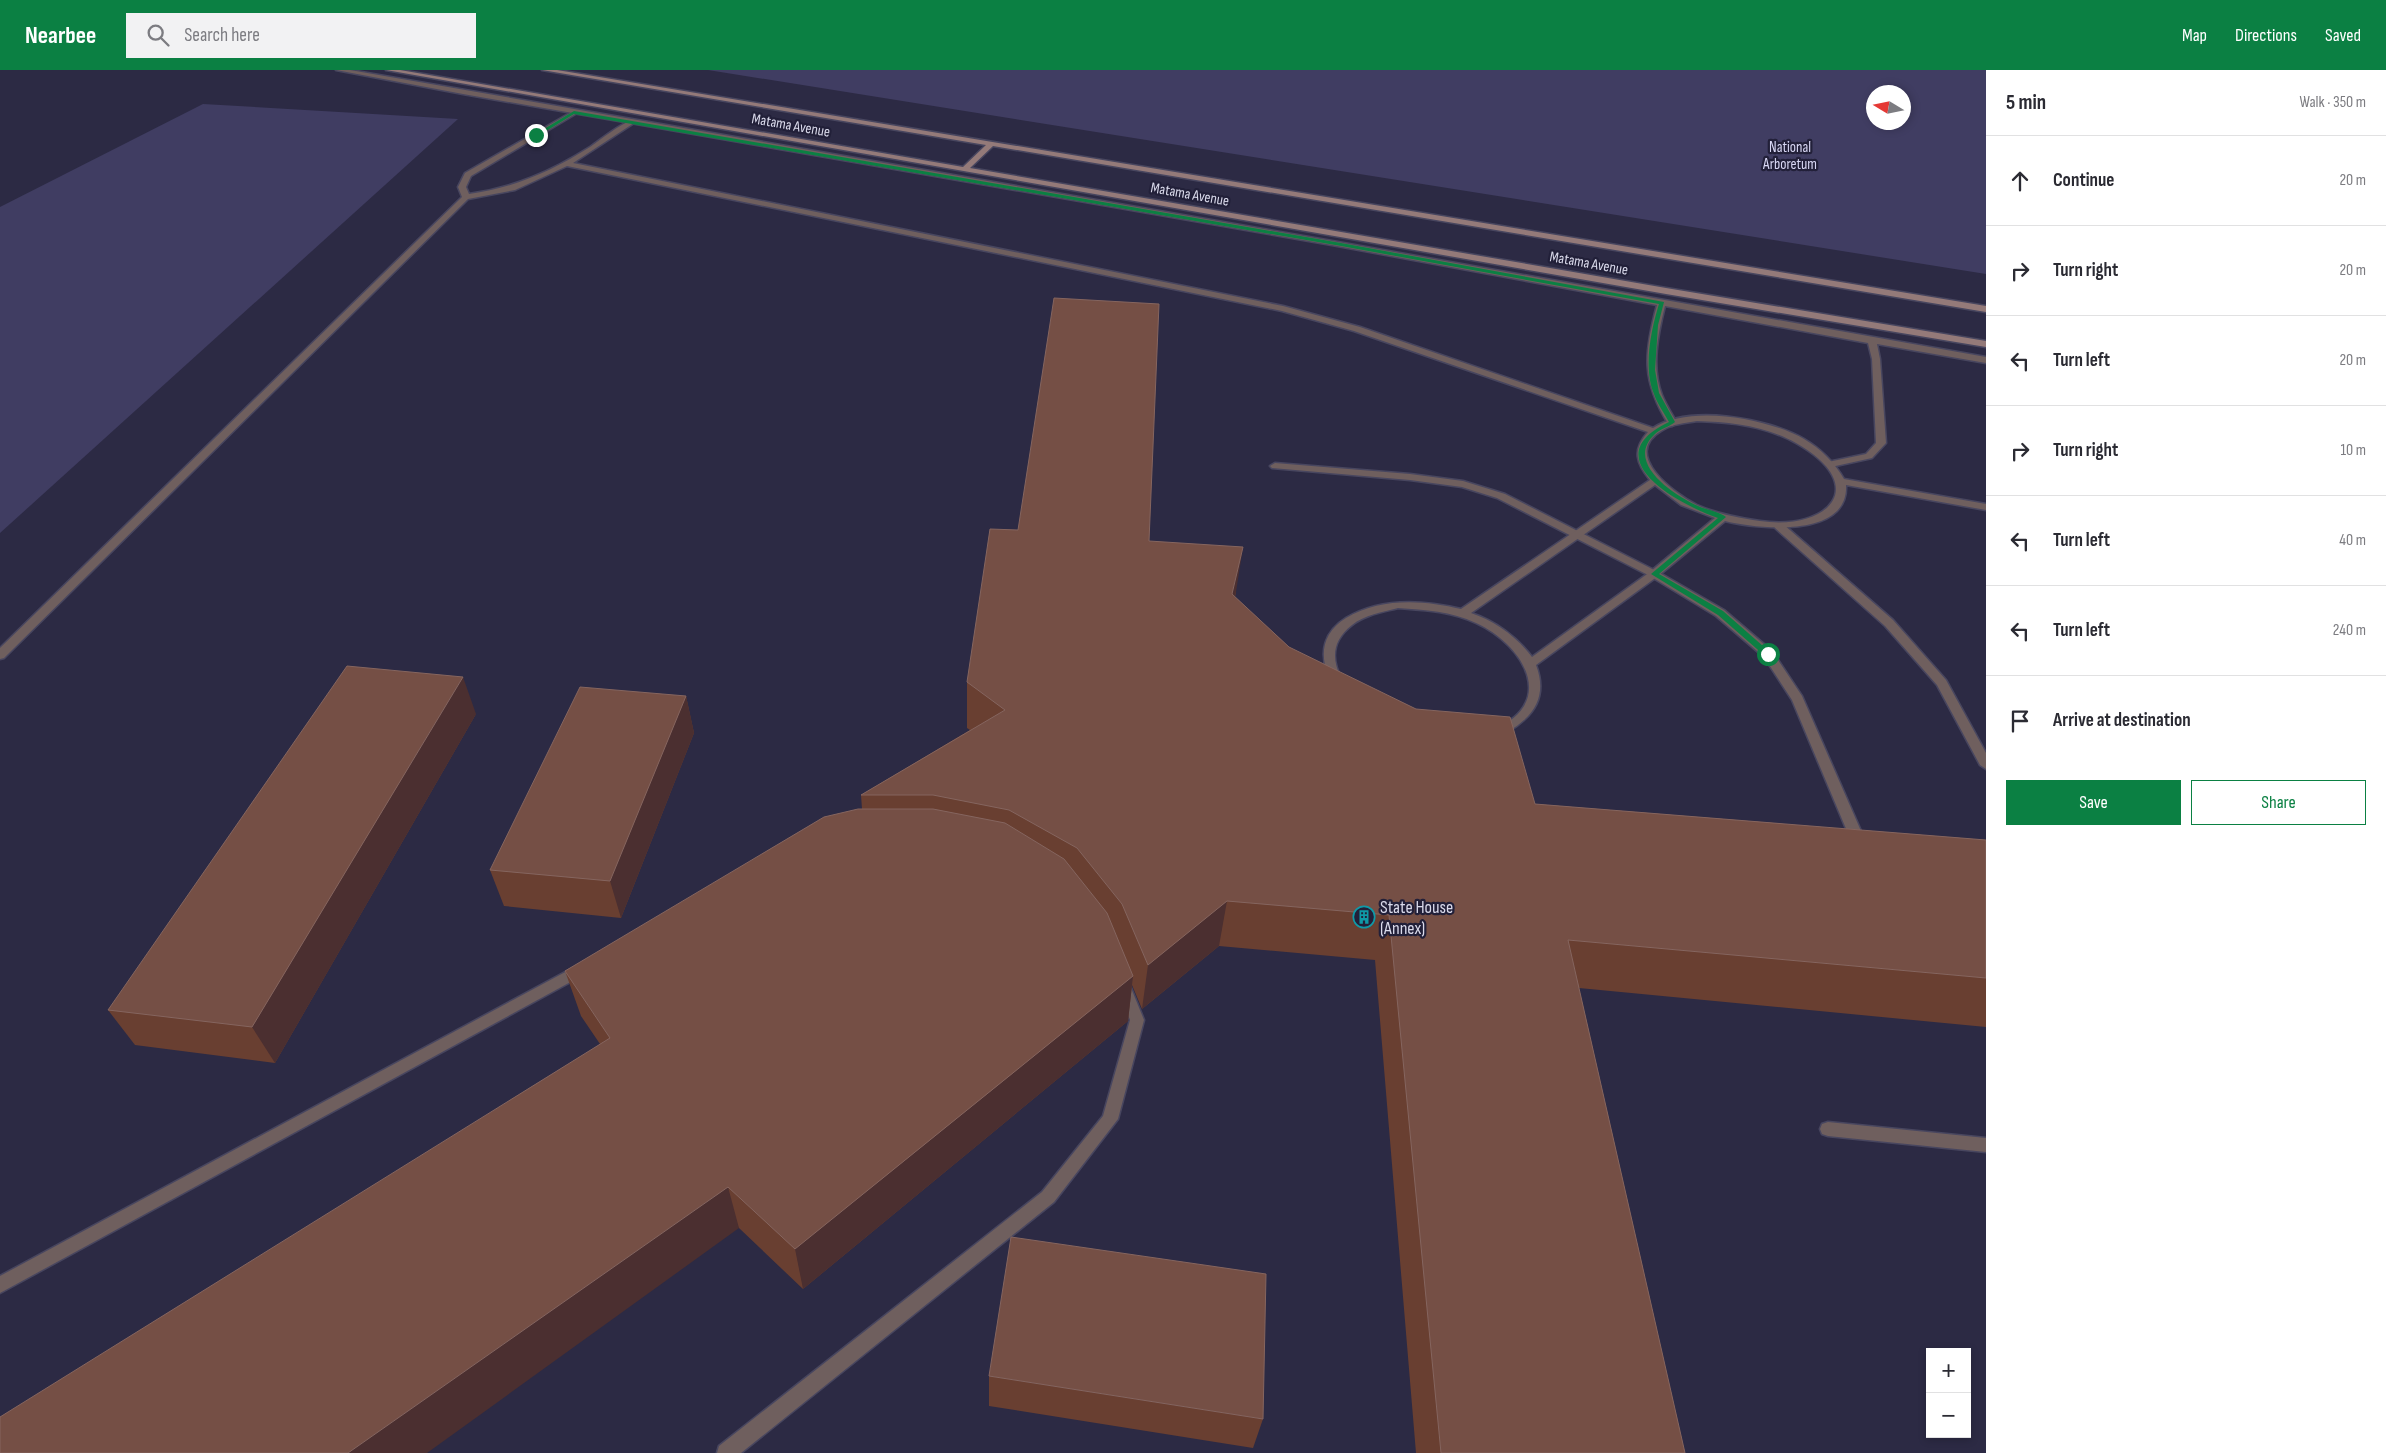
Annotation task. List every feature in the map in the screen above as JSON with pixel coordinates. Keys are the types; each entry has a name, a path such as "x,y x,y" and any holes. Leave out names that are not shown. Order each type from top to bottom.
{"main road":[{"name":"Matama Avenue","path":"389,70 1666,291 1986,344"},
{"name":"Matama Avenue","path":"545,70 1986,309"},
{"path":"965,169 991,144"}],"street":[{"path":"338,70 574,113 1341,244 1986,360"},
{"path":"466,197 462,187 468,175 574,113"},
{"path":"0,655 466,197 492,195 525,186 567,164 632,122"},
{"path":"567,164 1283,309 1357,329 1654,431"},
{"path":"1662,303 1655,325 1652,370 1656,393 1672,422"},
{"path":"1831,464 1869,456 1881,443 1876,360 1872,341"},
{"path":"1697,418 1726,419 1756,425 1786,435 1811,448 1831,464 1841,481 1842,497 1833,511 1814,520 1779,526 1723,517 1696,508 1672,495 1655,481 1643,462 1643,445 1654,431 1672,422 1697,418"},
{"path":"1275,466 1410,477 1463,484 1501,496 1654,574 1720,613 1768,654 1798,699 1854,831"},
{"path":"1462,614 1655,481"},
{"path":"1841,481 1986,507"},
{"path":"1530,664 1654,574 1723,517"},
{"path":"1779,526 1889,623 1942,683 1986,764"},
{"path":"1398,605 1430,606 1462,614 1491,626 1514,644 1530,664 1536,687 1530,708 1513,725 1486,737 1452,740 1415,735 1382,723 1354,705 1336,684 1328,661 1332,640 1347,623 1369,611 1398,605"},
{"path":"0,1285 592,964"},
{"path":"726,1453 1048,1197 1110,1119 1113,1110 1137,1020 1117,970"},
{"path":"1828,1129 1986,1145"}],"green space":[{"name":"National Arboretum","path":"708,70 1986,70 1986,274"},
{"path":"203,104 458,119 0,533 0,207"}],"building":[{"path":"1054,298 1159,304 1149,541 1243,547 1232,594 1289,647 1416,709 1510,717 1535,804 1986,840 1986,978 1568,940 1685,1453 1441,1453 1389,915 1227,901 1148,965 1122,904 1077,848 1009,810 933,795 861,795 1005,710 967,682 990,529 1018,530"},
{"path":"347,666 463,677 252,1027 108,1010"},
{"path":"580,687 686,696 610,881 490,870"},
{"path":"858,809 933,809 1005,823 1064,859 1107,913 1133,976 795,1249 728,1187 348,1453 0,1453 0,1417 610,1038 565,971 824,817"},
{"path":"1011,1237 1266,1274 1263,1419 989,1376"}],"place":[{"name":"State House (Annex)","path":"1364,917"}],"route":[{"path":"536,135 574,113 936,173 1662,303 1655,325 1652,370 1656,393 1672,422 1654,431 1643,445 1643,462 1655,481 1672,495 1696,508 1723,517 1654,574 1720,613 1768,654"}]}
